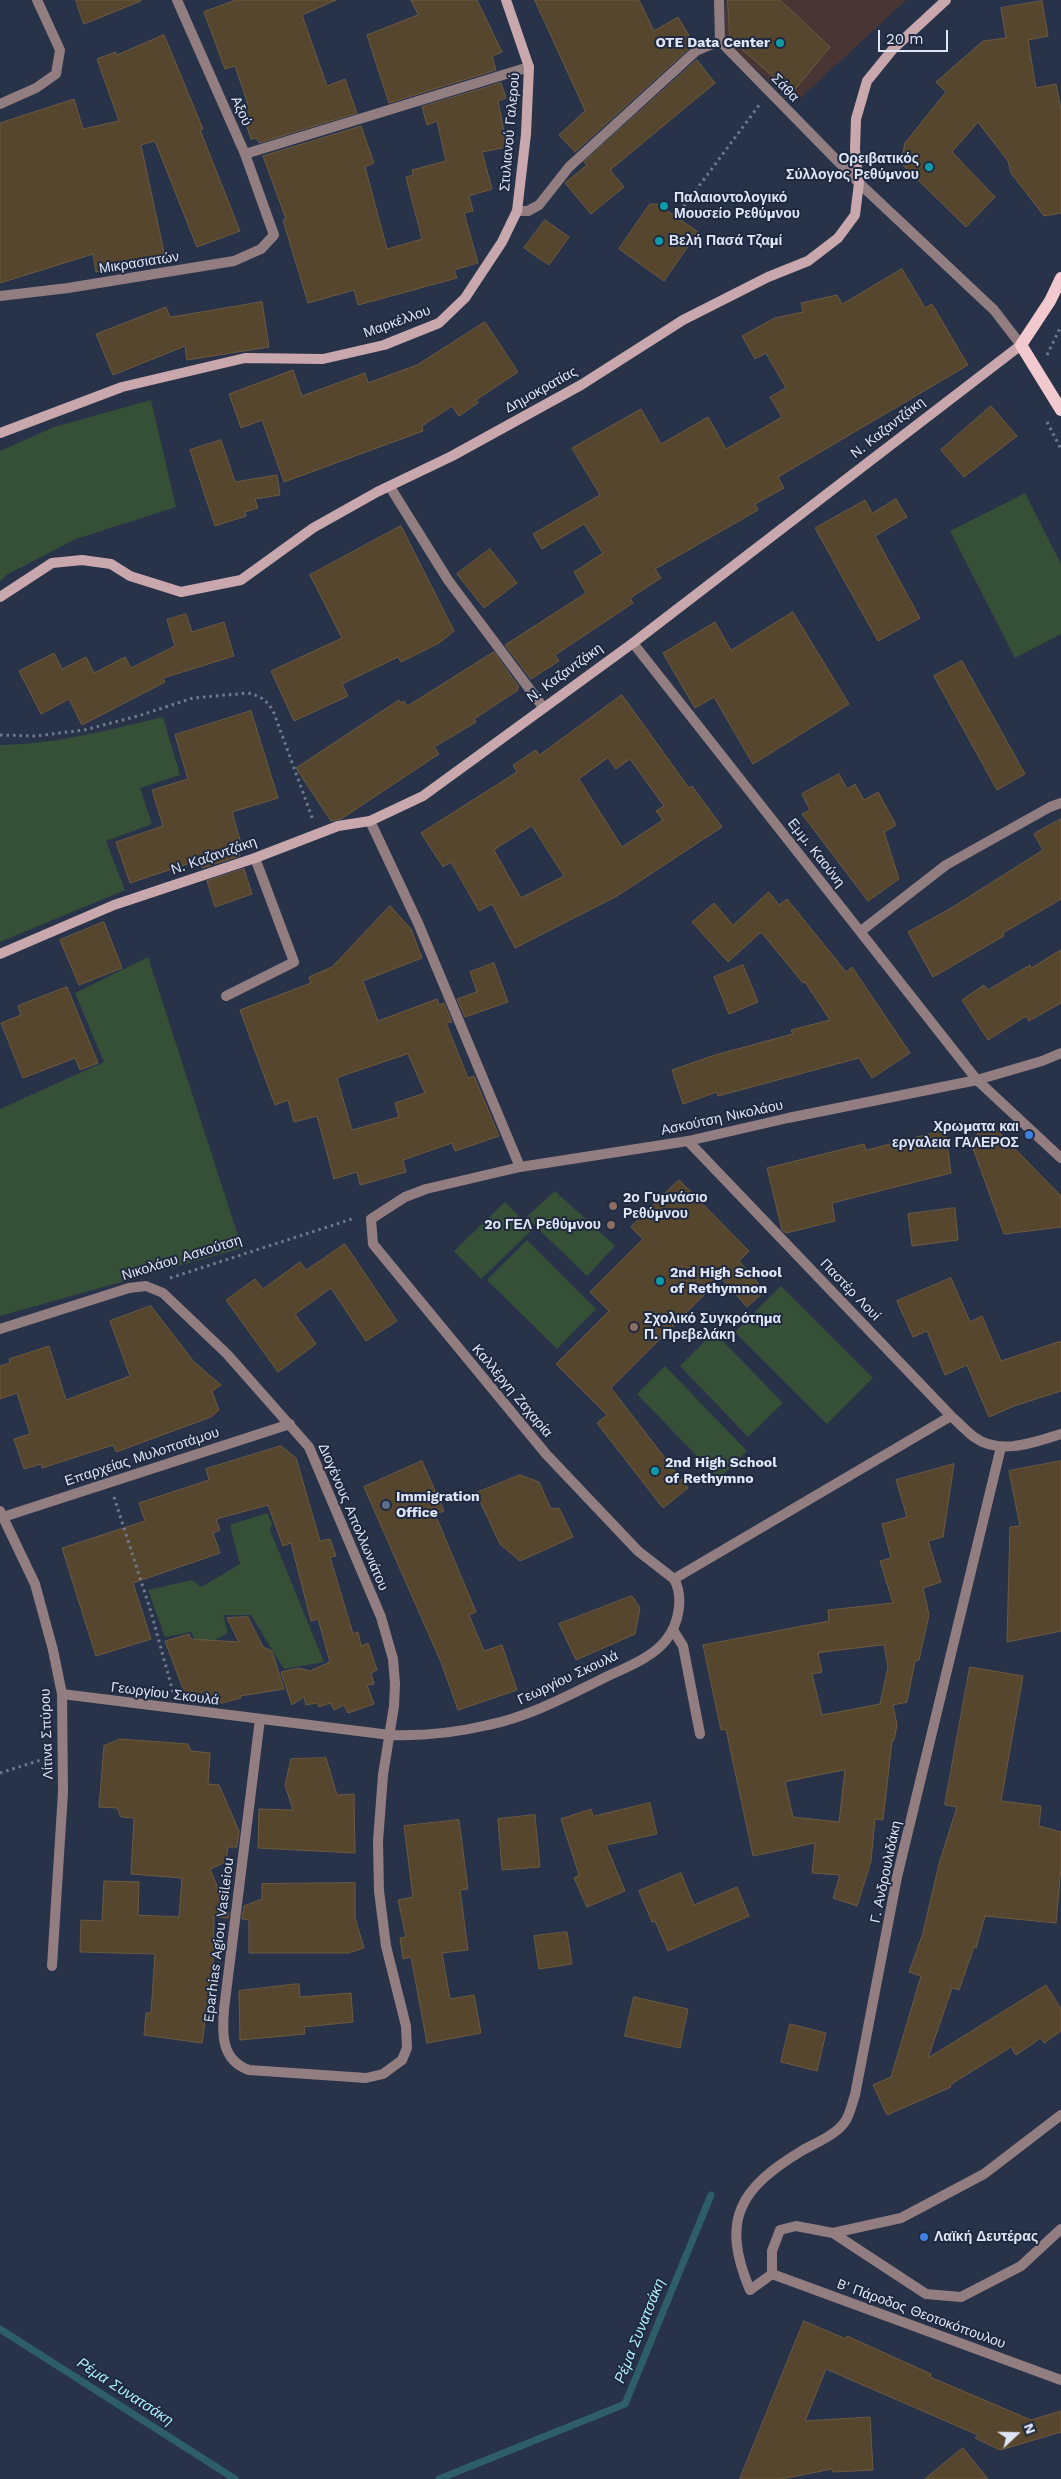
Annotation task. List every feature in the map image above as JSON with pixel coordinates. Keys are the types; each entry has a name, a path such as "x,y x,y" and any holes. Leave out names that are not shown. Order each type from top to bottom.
{"main road":[{"name":"Ν. Καζαντζάκη","path":"1021,344 1050,301 1061,278"},
{"path":"1021,344 1061,410"}],"street":[{"path":"0,104 36,88 56,74 60,50 37,0"},
{"name":"Στυλιανού Γαλερού","path":"506,0 529,67 526,134 517,210"},
{"path":"517,210 528,211 539,205 568,167 696,51 720,41 719,0"},
{"name":"Δημοκρατίας","path":"0,597 52,563 82,560 111,564 130,576 181,592 241,580 313,528 452,456 580,385 683,320 768,277 808,261 838,238 855,215 859,183 855,150 856,119 867,81 892,49 946,0"},
{"name":"Αξού","path":"180,1 245,154 274,235"},
{"name":"Σάθα","path":"720,41 859,183 994,310 1021,344"},
{"path":"245,154 529,67"},
{"name":"Μαρκέλλου","path":"0,433 122,387 245,358 323,359 384,345 439,322 465,298 502,242 517,210"},
{"name":"Μικρασιατών","path":"0,296 68,288 234,261 261,250 274,235"},
{"name":"Ν. Καζαντζάκη","path":"0,954 114,905 255,858 338,826 370,821 423,796 633,643 1021,344"},
{"path":"390,487 448,580 543,707"},
{"name":"Εμμ. Καούνη","path":"633,643 977,1080 1061,1158"},
{"path":"861,931 946,865 1050,807 1061,803"},
{"path":"370,821 418,923 520,1167"},
{"path":"226,996 294,962 255,858"},
{"name":"Ασκούτση Νικολάου","path":"371,1219 405,1197 426,1189 520,1167 688,1141 788,1118 977,1080 1042,1061 1061,1053"},
{"name":"Παστέρ Λουί","path":"688,1141 951,1416 976,1438 1001,1447"},
{"name":"Καλλέργη Ζαχαρία","path":"371,1219 373,1244 546,1454 638,1551 674,1579"},
{"name":"Νικολάου Ασκούτση","path":"0,1329 129,1288 146,1286"},
{"name":"Διογένους Απολλωνιάτου","path":"146,1286 163,1292 227,1354 309,1447 388,1639 393,1659 395,1684 390,1735 383,1775 378,1841 379,1891 382,1926 406,2026 407,2048"},
{"path":"674,1579 951,1416"},
{"name":"Επαρχείας Μυλοποτάμου","path":"2,1514 290,1424"},
{"path":"1001,1447 1029,1444 1061,1434"},
{"name":"Γ. Ανδρουλιδάκη","path":"772,2274 750,2290 736,2251 735,2232 742,2207 753,2187 790,2158 844,2123 855,2095 897,1877 1001,1447"},
{"name":"Λίτινα Σπύρου","path":"2,1514 27,1564 37,1591 53,1650 62,1694 61,1844 52,1966"},
{"name":"Γεωργίου Σκουλά","path":"62,1694 390,1735 416,1736 490,1725 538,1710 642,1658 662,1645 673,1630 680,1601 674,1579"},
{"path":"673,1630 683,1646 700,1734"},
{"name":"Eparhias Agiou Vasileiou","path":"260,1719 224,2009 223,2036 227,2052 235,2064 249,2070 366,2078 380,2076 393,2068 402,2060 407,2048"},
{"path":"833,2233 901,2218 984,2174 1061,2115"},
{"path":"772,2274 772,2251 780,2230 796,2226 833,2233 926,2294 961,2298 1021,2266 1061,2229"},
{"name":"B' Πάροδος Θεοτοκόπουλου","path":"772,2274 1061,2380"}],"path":[{"path":"676,216 769,92"},
{"path":"0,734 34,736 67,732 138,716 193,698 248,693 256,695 270,705 274,713 318,834"},
{"name":"Νικολάου Ασκούτση","path":"146,1286 359,1217 371,1219"},
{"path":"109,1482 151,1612 178,1710"},
{"path":"0,1773 63,1753"}],"shaded area":[{"path":"726,0 906,0 794,104 724,40"}],"green space":[{"path":"151,400 176,507 76,539 8,574 0,581 0,451 54,427"},
{"path":"1025,493 1061,564 1061,634 1015,658 950,531"},
{"path":"163,717 180,775 140,788 152,824 106,841 125,890 0,942 0,745 62,739"},
{"path":"148,957 242,1248 0,1316 0,1109 104,1062 75,993"},
{"path":"555,1191 615,1246 587,1276 526,1217"},
{"path":"505,1202 532,1230 481,1279 454,1251"},
{"path":"527,1240 596,1309 557,1349 487,1280"},
{"path":"781,1286 873,1378 827,1424 735,1332"},
{"path":"714,1332 783,1403 748,1437 680,1366"},
{"path":"665,1366 747,1451 719,1479 637,1394"},
{"path":"267,1513 272,1523 270,1530 324,1662 284,1669 251,1615 223,1615 228,1633 199,1649 191,1632 165,1637 148,1590 192,1580 201,1587 240,1564 230,1525"}],"building":[{"path":"76,0 141,0 141,1 84,24"},
{"path":"236,0 336,0 302,15 327,86 345,79 357,113 259,143 257,138 251,139 240,106 248,104 235,66 225,69 204,12"},
{"path":"411,0 477,0 502,52 492,56 496,70 389,103 367,35 418,15"},
{"path":"535,0 639,0 654,31 678,17 694,44 575,152 559,135 585,111"},
{"name":"OTE Data Center","path":"728,0 780,0 830,47 792,93 730,39"},
{"path":"1042,1 1048,36 1028,40 1036,88 1056,84 1061,109 1061,213 1044,216 1011,173 1008,161 978,122 952,152 995,197 966,227 901,163 905,143 946,92 936,82 983,41 1006,38 1001,8"},
{"path":"164,35 203,129 200,130 240,231 197,247 155,141 141,145 165,257 96,272 93,254 0,283 0,123 74,99 83,129 119,121 97,59 116,52 116,55"},
{"path":"697,60 715,83 610,170 624,187 591,214 565,183 587,165 584,162"},
{"path":"501,83 506,98 498,101 507,147 482,152 492,189 469,196 473,211 464,213 478,263 454,270 457,278 358,305 354,290 308,303 283,220 286,219 263,156 361,126 374,163 365,167 387,249 422,239 406,177 413,175 412,170 446,161 437,121 427,125 422,107"},
{"name":"Βελή Πασά Τζαμί","path":"650,204 658,204 698,232 664,281 619,249"},
{"path":"545,220 569,237 549,265 524,248"},
{"path":"902,269 925,308 932,304 968,365 778,477 784,488 755,504 758,510 655,569 661,578 630,598 633,603 555,655 559,661 531,679 505,645 586,593 574,572 603,553 584,524 542,549 533,534 600,495 572,448 641,409 661,444 708,417 726,449 782,417 770,397 786,388 766,353 755,359 742,336 775,318 803,312 801,303 837,295 842,304"},
{"path":"262,302 269,347 187,360 185,346 113,375 96,334 166,307 170,317"},
{"path":"485,322 518,372 476,400 478,403 459,416 452,406 422,426 423,431 284,482 262,420 241,428 229,394 293,370 302,396 365,373 368,383 417,365"},
{"path":"991,406 1017,436 964,477 941,450"},
{"path":"221,440 235,482 277,475 280,495 255,499 258,508 245,512 246,516 215,526 190,450"},
{"path":"896,499 907,517 875,536 920,618 878,641 815,528 865,500 872,513"},
{"path":"401,526 454,631 439,643 401,662 398,657 342,684 348,696 294,721 271,671 342,638 310,575"},
{"path":"490,549 517,583 484,608 457,574"},
{"path":"793,612 849,704 753,764 714,697 695,708 663,653 715,622 731,650"},
{"path":"186,614 192,632 224,622 234,656 163,678 165,682 82,725 69,699 41,714 19,671 54,653 62,669 86,657 94,673 125,657 131,668 175,646 167,620"},
{"path":"494,652 519,687 517,688 518,690 474,719 476,722 434,747 439,754 341,819 331,821 296,768 399,700 401,703 404,701 407,706"},
{"path":"962,661 1025,774 997,790 934,676"},
{"path":"622,695 689,788 692,786 722,827 617,896 515,948 492,904 479,911 451,862 443,867 421,833 517,772 513,765 536,750 539,755","holes":["608,758 616,769 630,759 664,806 656,811 663,820 622,847 579,779","532,826 564,876 521,898 494,850"]},
{"path":"251,711 278,798 232,812 242,847 237,848 240,856 202,868 199,860 130,883 116,842 163,826 152,790 188,779 175,735"},
{"path":"839,774 847,789 855,784 864,800 878,792 896,825 884,832 899,879 868,901 802,814 810,810 802,794"},
{"path":"1061,819 1061,899 1003,933 1004,936 933,977 908,932 953,907 1043,850 1034,834"},
{"path":"244,869 252,894 215,907 207,881"},
{"path":"769,892 779,905 787,899 846,972 852,967 910,1053 872,1078 859,1058 718,1096 717,1092 683,1104 672,1070 715,1055 793,1034 791,1030 830,1020 805,982 803,983 761,932 728,962 692,922 714,903 733,925"},
{"path":"390,906 411,929 422,958 363,981 378,1021 437,999 439,1005 444,1003 452,1022 446,1023 468,1078 474,1076 499,1136 455,1151 452,1143 403,1160 406,1172 360,1185 357,1172 334,1179 317,1116 294,1122 288,1100 275,1105 240,1010 311,983 309,977 332,967","holes":["408,1054 425,1093 395,1103 399,1117 352,1130 337,1078"]},
{"path":"104,922 122,968 79,985 60,940"},
{"path":"1061,950 1061,1003 1029,1021 1026,1016 988,1040 962,1000 984,985 988,990 1030,965 1031,968"},
{"path":"494,963 508,1002 465,1017 457,999 477,992 470,972"},
{"path":"743,965 758,1002 729,1014 714,977"},
{"path":"67,987 98,1063 80,1070 75,1058 23,1078 1,1023 21,1015 18,1006"},
{"path":"991,1124 1061,1196 1061,1227 1004,1234 970,1140"},
{"path":"945,1130 951,1173 832,1203 835,1221 786,1233 782,1230 767,1168 864,1144 866,1150"},
{"name":"2nd High School of Rethymnon","path":"679,1180 749,1251 739,1261 765,1291 747,1307 721,1278 611,1388 688,1488 663,1508 597,1423 607,1415 556,1364 609,1311 590,1292 643,1239 631,1227"},
{"path":"955,1208 958,1240 912,1246 908,1214"},
{"path":"345,1244 397,1321 366,1341 331,1288 295,1314 316,1344 278,1372 226,1300 255,1279 263,1289 300,1262 306,1270"},
{"path":"951,1278 970,1322 982,1316 1001,1361 1061,1341 1061,1391 1014,1406 989,1417 967,1365 945,1375 927,1331 913,1337 897,1301"},
{"path":"151,1306 194,1362 221,1385 212,1391 219,1410 211,1417 116,1452 113,1445 42,1468 41,1464 24,1469 14,1439 30,1434 17,1393 0,1399 0,1366 10,1363 9,1359 49,1346 66,1400 130,1376 110,1321"},
{"path":"281,1446 296,1458 320,1541 330,1539 336,1556 330,1557 353,1634 358,1632 361,1646 368,1643 377,1670 371,1673 374,1684 367,1685 374,1704 348,1713 344,1705 334,1710 330,1703 319,1707 317,1703 306,1705 304,1697 292,1705 281,1672 299,1668 310,1671 330,1662 318,1619 311,1621 291,1543 283,1546 268,1505 216,1519 220,1530 213,1533 220,1553 133,1583 151,1639 96,1656 62,1548 145,1521 139,1503 209,1480 206,1469"},
{"path":"422,1461 444,1511 435,1514 476,1612 469,1615 484,1651 502,1645 517,1690 458,1710 441,1662 364,1487"},
{"path":"1061,1461 1061,1631 1007,1642 1010,1527 1020,1526 1009,1471"},
{"path":"954,1464 943,1537 928,1541 941,1582 923,1588 929,1615 919,1660 915,1661 907,1702 893,1705 897,1725 894,1740 892,1741 883,1820 875,1819 871,1861 857,1906 833,1898 840,1875 812,1873 815,1843 753,1856 726,1729 721,1730 703,1645 829,1621 828,1610 893,1603 880,1561 891,1558 882,1524 907,1517 896,1480","holes":["884,1645 888,1667 880,1704 822,1715 812,1674 822,1672 818,1653","845,1770 839,1822 793,1817 785,1782"]},
{"path":"520,1475 539,1482 551,1509 559,1508 573,1537 520,1561 500,1544 476,1493"},
{"path":"632,1596 640,1608 635,1634 576,1660 559,1624"},
{"path":"248,1617 263,1647 272,1651 284,1689 240,1696 241,1698 222,1703 187,1699 165,1641 189,1634 191,1639 239,1642 227,1618"},
{"path":"970,1667 1023,1676 1001,1801 1041,1806 1039,1826 1061,1832 1061,1867 1056,1923 985,1916 976,1948 974,1947 959,1990 952,1988 928,2058 1046,1985 1061,2009 1061,2031 1044,2043 1041,2038 1016,2055 1011,2047 950,2085 951,2087 887,2115 873,2085 891,2077 921,1976 909,1972 923,1933 939,1864 957,1807 945,1805"},
{"path":"120,1739 188,1744 191,1751 210,1753 208,1784 219,1785 239,1831 237,1847 228,1847 226,1862 210,1869 222,1898 220,1915 229,1912 228,1918 214,1917 213,1967 202,2043 144,2035 146,2013 151,2013 155,1954 80,1952 81,1920 102,1921 104,1881 139,1882 138,1915 179,1917 182,1878 131,1874 134,1818 121,1817 117,1808 99,1807 104,1746"},
{"path":"326,1758 337,1795 354,1794 355,1853 258,1848 259,1809 293,1810 285,1785 291,1759"},
{"path":"650,1803 657,1834 606,1845 625,1891 587,1907 574,1878 579,1875 561,1819 591,1809 593,1816"},
{"path":"535,1815 540,1867 502,1870 498,1819"},
{"path":"459,1820 468,1889 460,1890 468,1950 442,1953 450,1999 474,1995 481,2033 427,2043 411,1957 403,1959 400,1938 406,1937 398,1900 413,1897 404,1826"},
{"path":"681,1873 694,1905 737,1887 749,1916 668,1951 655,1921 652,1922 639,1891"},
{"path":"355,1883 355,1918 364,1948 348,1953 249,1953 249,1920 242,1919 244,1906 262,1899 262,1884"},
{"path":"567,1932 572,1964 539,1969 534,1936"},
{"path":"299,1984 300,1997 351,1993 353,2022 304,2027 305,2034 240,2040 239,1991"},
{"path":"634,1997 688,2009 680,2048 625,2036"},
{"path":"790,2024 826,2033 817,2071 781,2062"},
{"path":"804,2321 846,2339 847,2336 931,2374 930,2377 1031,2420 1061,2411 1061,2432 1000,2450 975,2438 978,2435 826,2369 805,2421 870,2417 873,2470 833,2472 832,2469 781,2479 740,2479"},
{"path":"963,2448 988,2479 925,2479"}],"waterway":[{"name":"Ρέμα Συνατσάκη","path":"439,2479 625,2404 711,2195"},
{"name":"Ρέμα Συνατσάκη","path":"0,2329 235,2479"}],"place":[{"name":"OTE Data Center","path":"780,43"},
{"name":"Ορειβατικός Σύλλογος Ρεθύμνου","path":"929,167"},
{"name":"Παλαιοντολογικό Μουσείο Ρεθύμνου","path":"664,206"},
{"name":"Βελή Πασά Τζαμί","path":"659,241"},
{"name":"Χρωματα και εργαλεια ΓΑΛΕΡΟΣ","path":"1029,1135"},
{"name":"2ο Γυμνάσιο Ρεθύμνου","path":"613,1206"},
{"name":"2ο ΓΕΛ Ρεθύμνου","path":"611,1225"},
{"name":"2nd High School of Rethymnon","path":"660,1281"},
{"name":"Σχολικό Συγκρότημα Π. Πρεβελάκη","path":"634,1327"},
{"name":"2nd High School of Rethymno","path":"655,1471"},
{"name":"Immigration Office","path":"386,1505"},
{"name":"Λαϊκή Δευτέρας","path":"924,2237"}]}
